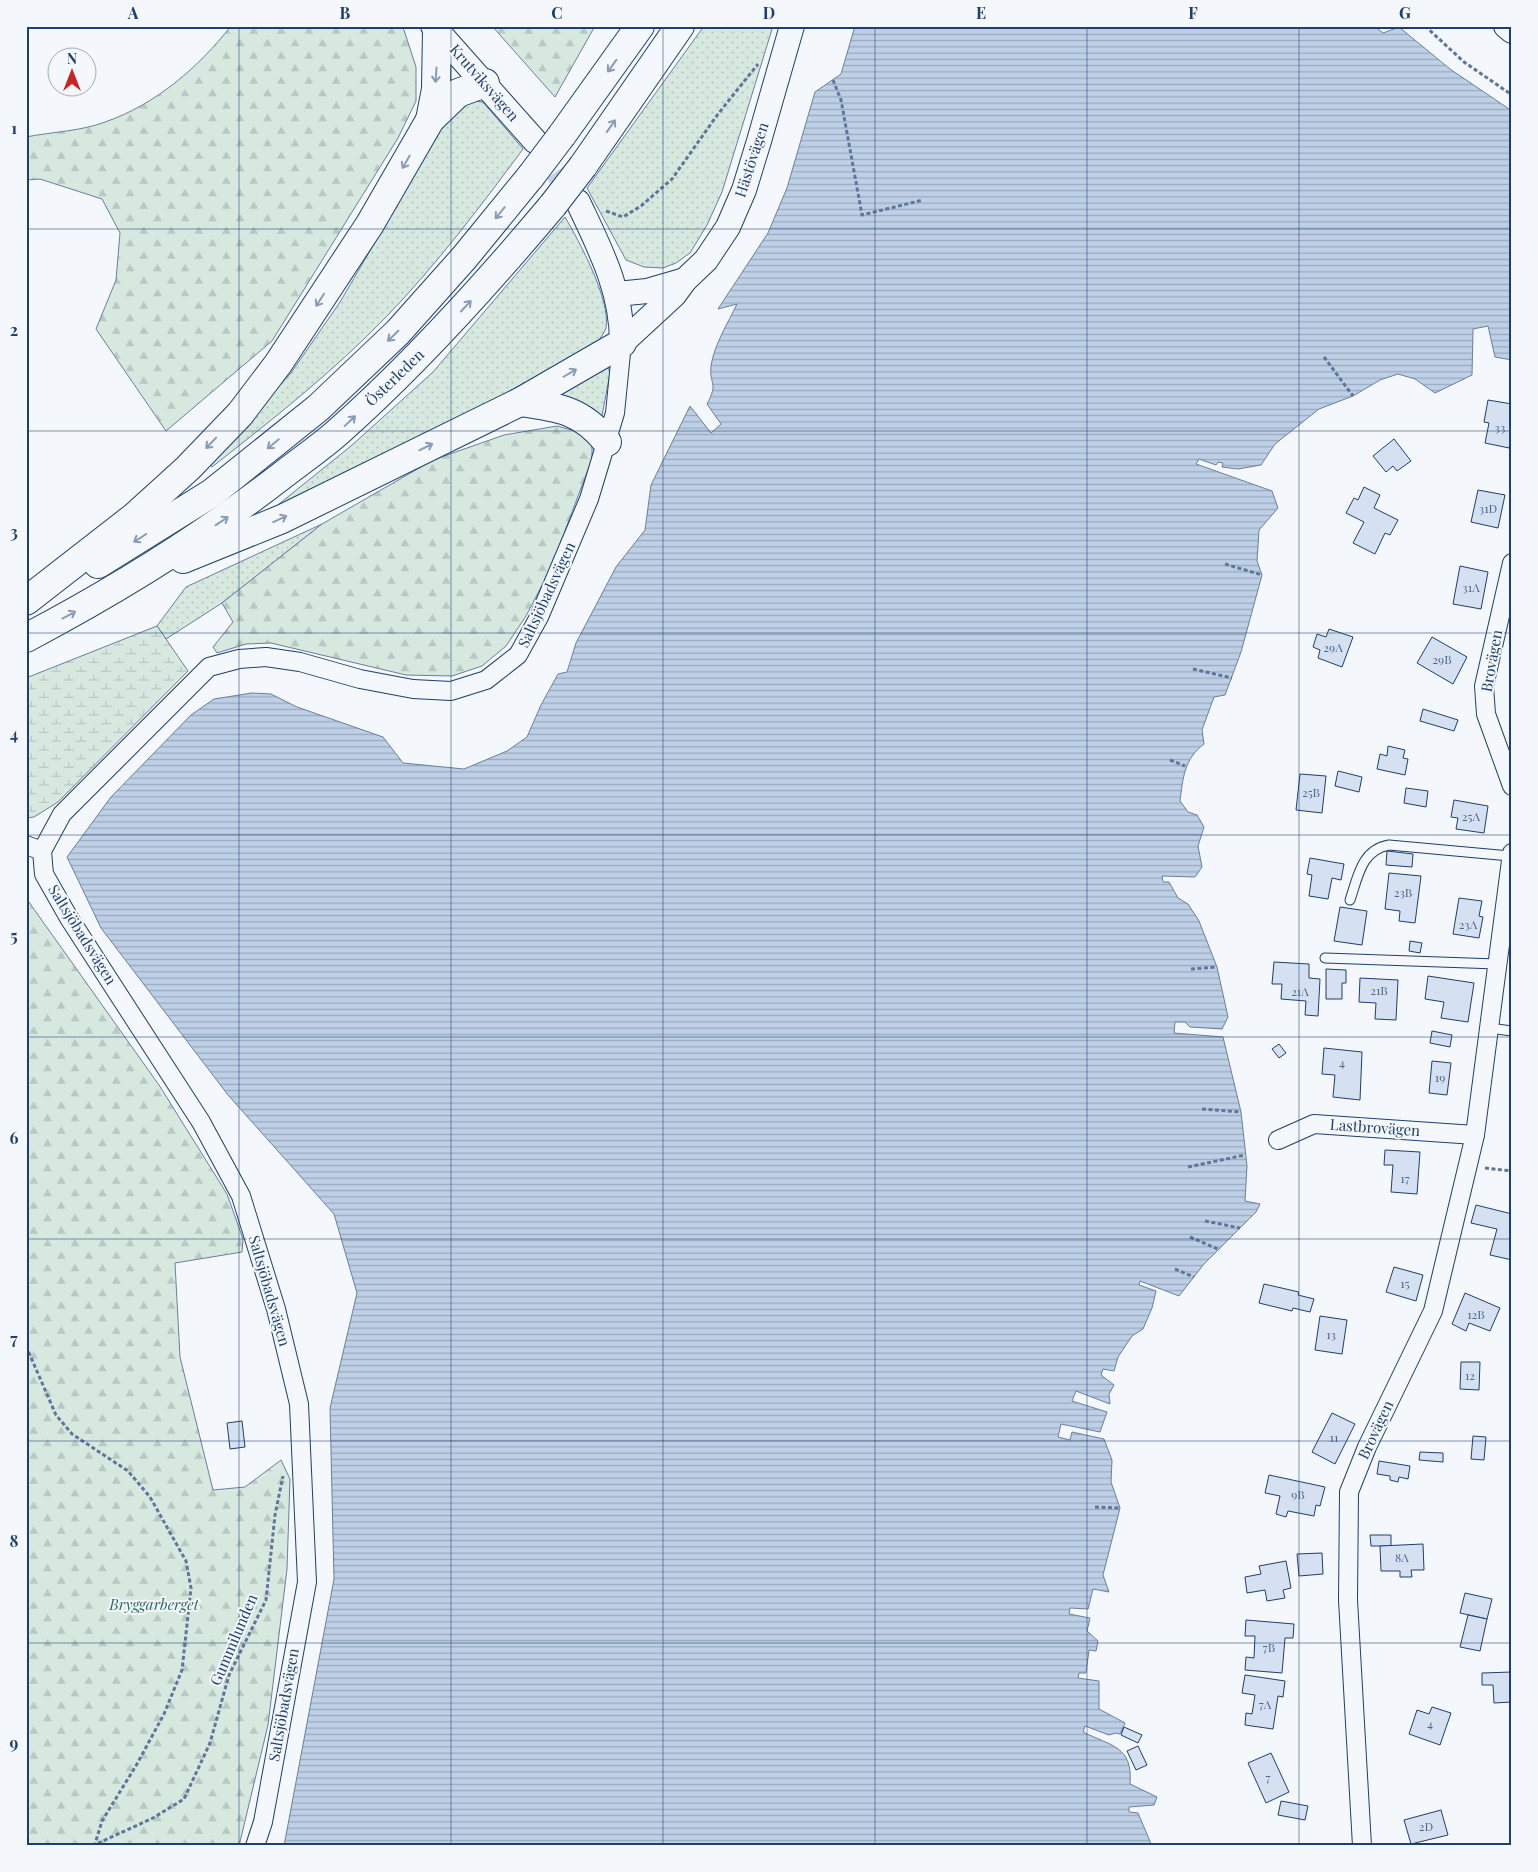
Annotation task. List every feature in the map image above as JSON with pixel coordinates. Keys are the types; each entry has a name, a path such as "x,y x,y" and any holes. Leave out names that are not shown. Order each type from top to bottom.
{"highway":[{"path":"26,602 85,573 212,493 318,408 398,332 464,258 531,176 640,26"},
{"name":"Österleden","path":"26,638 137,576 230,516 337,433 419,356 565,204 583,166 680,26"},
{"path":"430,120 436,89 435,28"},
{"path":"26,602 134,517 188,468 240,414 278,364 370,224 430,120 458,93 485,83"},
{"path":"137,576 217,547 282,519 520,402 622,343"},
{"path":"520,402 567,410 594,426 607,442"}],"street":[{"name":"Hästövägen","path":"622,343 674,295 685,280 706,260 728,227 759,142 792,26"},
{"path":"1506,26 1512,31"},
{"name":"Krutviksvägen","path":"435,28 535,141"},
{"path":"565,204 598,245 617,294 622,321 622,343"},
{"name":"Hästövägen","path":"617,294 647,291 685,280"},
{"name":"Saltsjöbadsvägen","path":"255,1846 263,1822 307,1582 299,1404 276,1310 241,1196 201,1122 65,911 44,874 34,848 62,814 209,667 239,659 266,657 300,662 360,679 413,689 451,690 486,680 518,655 539,617 590,499 616,404 622,343"},
{"name":"Brovägen","path":"1512,563 1484,686 1486,714 1512,786"},
{"name":"Brovägen","path":"1362,1846 1348,1600 1349,1492 1367,1447 1433,1311 1475,1135 1511,854"},
{"name":"Lastbrovägen","path":"1278,1140 1314,1124 1475,1135"}],"lane":[{"name":"Brovägen","path":"1350,900 1359,872 1368,854 1377,847 1389,845 1511,854"},
{"path":"1325,958 1497,964"},
{"path":"1489,1028 1512,1031"}],"path":[{"path":"1424,26 1464,62 1512,95"},
{"path":"598,213 604,210 623,217 640,206 672,179 718,114 760,63"},
{"path":"833,80 840,100 862,215 923,200"},
{"path":"1324,358 1353,396"},
{"path":"1225,564 1262,575"},
{"path":"1193,669 1232,678"},
{"path":"1170,760 1185,766"},
{"path":"1191,969 1217,967"},
{"path":"1202,1109 1241,1112"},
{"path":"1188,1167 1244,1155"},
{"path":"1468,1166 1512,1171"},
{"path":"1205,1221 1240,1228"},
{"path":"1190,1237 1220,1250"},
{"path":"1175,1269 1194,1277"},
{"path":"26,1346 56,1415 72,1434 128,1471 150,1497 186,1560 191,1588 182,1670 159,1723 102,1821 94,1845"},
{"name":"Gummilunden","path":"94,1845 152,1818 184,1799 210,1743 229,1675 266,1600 275,1515 286,1456 302,1455"},
{"path":"1095,1507 1120,1508"}],"green space":[{"path":"231,26 401,26 416,67 416,101 398,138 272,341 166,431 96,329 116,280 120,233 102,199 40,179 26,180 26,137 96,125 141,106 175,83 190,70"},
{"path":"492,26 595,26 555,97"},
{"path":"704,26 773,26 722,192 707,225 690,253 676,263 663,268 644,267 626,260 587,188"},
{"path":"472,101 483,102 523,149 441,256 387,316 324,376 212,467 209,462 291,373 340,302 446,121 461,106"},
{"path":"565,217 593,271 604,302 606,328 598,342 499,397 282,508 279,504 351,446 433,372"},
{"path":"604,368 608,368 610,373 601,421 552,396"},
{"path":"557,426 582,433 592,443 592,459 551,568 526,616 506,646 482,666 452,676 406,675 271,643 246,644 217,653 213,647 233,622 222,603 322,524 433,460 504,435"},
{"path":"322,524 222,603 166,639 157,626 186,587"},
{"path":"157,626 188,671 58,802 34,817 26,818 26,678"},
{"name":"Bryggarberget","path":"26,898 159,1085 227,1194 243,1239 242,1252 175,1263 180,1357 213,1490 245,1487 281,1460 290,1479 287,1569 268,1725 239,1846 26,1846"}],"water":[{"path":"855,26 1374,26 1383,33 1399,27 1450,69 1512,111 1512,360 1495,357 1488,326 1473,329 1472,375 1435,393 1415,379 1398,374 1380,380 1353,396 1319,409 1275,444 1261,465 1238,469 1222,467 1223,463 1218,462 1216,465 1199,459 1196,464 1272,491 1278,508 1259,530 1257,561 1262,575 1241,652 1225,695 1214,697 1202,730 1204,744 1192,756 1184,777 1180,801 1188,812 1197,815 1204,827 1198,846 1202,867 1195,877 1162,876 1163,882 1169,882 1178,898 1188,904 1199,921 1217,967 1228,1017 1222,1029 1190,1027 1185,1022 1175,1022 1174,1033 1223,1037 1241,1112 1247,1166 1245,1201 1260,1204 1256,1212 1204,1264 1179,1296 1140,1281 1139,1285 1156,1291 1152,1308 1143,1329 1132,1336 1118,1357 1114,1371 1103,1369 1101,1375 1114,1385 1109,1394 1110,1404 1076,1391 1072,1401 1107,1412 1100,1432 1061,1424 1058,1437 1070,1440 1072,1432 1104,1439 1112,1460 1111,1482 1120,1508 1103,1575 1109,1592 1093,1589 1088,1609 1070,1608 1069,1614 1090,1618 1087,1631 1098,1641 1096,1651 1089,1650 1086,1673 1079,1673 1078,1678 1099,1681 1099,1709 1125,1723 1120,1734 1109,1735 1085,1726 1083,1732 1118,1749 1128,1762 1130,1784 1157,1797 1154,1805 1129,1807 1129,1812 1138,1813 1152,1846 284,1846 334,1579 330,1408 357,1293 334,1214 228,1095 101,928 67,857 111,797 191,715 214,699 252,693 271,694 297,707 383,737 403,763 464,769 507,751 527,737 541,705 558,674 567,672 576,643 616,567 645,530 651,485 690,406 711,433 721,424 707,404 713,387 711,366 718,342 737,304 718,309 768,233 787,188 815,92 841,74"}],"building":[{"path":"1488,400 1512,404 1512,433 1509,448 1485,443 1489,423 1484,422"},
{"path":"1394,439 1411,461 1397,471 1393,466 1386,472 1373,456"},
{"path":"1364,487 1380,495 1374,508 1398,520 1390,535 1385,533 1375,554 1353,543 1364,522 1346,513 1354,498 1358,500"},
{"path":"1478,490 1505,495 1498,528 1471,522"},
{"path":"1460,566 1488,572 1481,609 1453,604"},
{"path":"1329,629 1353,637 1342,667 1318,658 1320,650 1313,647 1317,634 1326,637"},
{"path":"1432,637 1467,657 1453,684 1417,663"},
{"path":"1423,709 1458,720 1454,731 1420,721"},
{"path":"1388,746 1405,750 1403,758 1408,759 1405,775 1377,769 1380,754 1387,756"},
{"path":"1338,771 1362,777 1359,792 1335,786"},
{"path":"1300,774 1326,776 1322,813 1296,810"},
{"path":"1406,788 1428,791 1426,807 1404,803"},
{"path":"1454,800 1488,806 1484,833 1456,829 1458,818 1451,817"},
{"path":"1387,851 1413,854 1412,867 1386,865"},
{"path":"1310,858 1344,864 1341,880 1332,878 1328,899 1309,896 1312,875 1307,874"},
{"path":"1389,873 1421,876 1415,923 1399,921 1400,911 1385,909"},
{"path":"1459,898 1482,901 1479,916 1483,917 1479,938 1453,934"},
{"path":"1340,907 1367,911 1362,945 1334,941"},
{"path":"1410,941 1422,943 1420,953 1409,951"},
{"path":"1274,962 1309,964 1309,978 1320,979 1318,1016 1305,1015 1306,1001 1281,999 1282,984 1272,984"},
{"path":"1326,969 1346,970 1346,983 1342,983 1342,999 1326,999"},
{"path":"1428,976 1474,983 1468,1022 1441,1018 1444,1002 1425,999"},
{"path":"1360,978 1398,980 1396,1020 1375,1019 1376,1003 1359,1002"},
{"path":"1432,1031 1452,1035 1450,1047 1430,1043"},
{"path":"1279,1044 1286,1053 1279,1058 1272,1049"},
{"path":"1324,1048 1362,1052 1360,1100 1333,1097 1335,1075 1322,1074"},
{"path":"1432,1061 1451,1063 1447,1095 1429,1093"},
{"path":"1385,1150 1420,1152 1417,1194 1391,1192 1393,1165 1384,1165"},
{"path":"1476,1205 1512,1214 1512,1260 1490,1255 1497,1229 1471,1223"},
{"path":"1394,1267 1423,1275 1416,1301 1386,1292"},
{"path":"1264,1284 1299,1292 1298,1295 1314,1299 1310,1312 1293,1308 1292,1311 1259,1303"},
{"path":"1465,1293 1500,1308 1490,1331 1469,1323 1466,1331 1452,1324"},
{"path":"1320,1316 1347,1320 1342,1354 1315,1350"},
{"path":"1461,1362 1480,1362 1479,1390 1460,1389"},
{"path":"1332,1413 1355,1424 1335,1464 1312,1452"},
{"path":"242,1421 245,1447 230,1449 227,1423"},
{"path":"1473,1436 1486,1437 1484,1460 1471,1459"},
{"path":"1420,1452 1443,1453 1443,1462 1419,1460"},
{"path":"1379,1461 1410,1466 1408,1479 1399,1477 1398,1482 1390,1480 1390,1476 1377,1474"},
{"path":"1269,1475 1325,1487 1320,1506 1316,1505 1314,1516 1288,1511 1286,1517 1276,1514 1280,1496 1265,1493"},
{"path":"1370,1535 1391,1535 1391,1546 1371,1546"},
{"path":"1423,1544 1424,1570 1411,1570 1412,1577 1400,1577 1400,1571 1381,1571 1380,1546"},
{"path":"1322,1553 1323,1574 1299,1576 1297,1554"},
{"path":"1286,1561 1291,1588 1283,1590 1285,1598 1267,1601 1265,1590 1247,1593 1245,1577 1261,1574 1259,1566"},
{"path":"1465,1593 1492,1599 1487,1619 1460,1613"},
{"path":"1468,1615 1487,1619 1480,1651 1460,1647"},
{"path":"1246,1620 1294,1624 1293,1638 1285,1638 1282,1673 1245,1670 1246,1657 1254,1658 1255,1636 1245,1636"},
{"path":"1512,1672 1512,1702 1494,1703 1493,1685 1482,1685 1482,1673"},
{"path":"1245,1675 1285,1681 1283,1697 1278,1696 1273,1729 1245,1725 1246,1713 1252,1714 1255,1695 1242,1693"},
{"path":"1432,1707 1451,1713 1440,1745 1409,1734 1417,1710 1429,1714"},
{"path":"1124,1727 1142,1735 1138,1743 1121,1735"},
{"path":"1138,1746 1147,1765 1136,1770 1127,1751"},
{"path":"1271,1753 1289,1792 1266,1803 1248,1763"},
{"path":"1281,1801 1308,1806 1305,1820 1278,1815"},
{"path":"1441,1810 1448,1835 1411,1844 1404,1820"}],"tunnel":[{"path":"536,142 577,201"}]}
